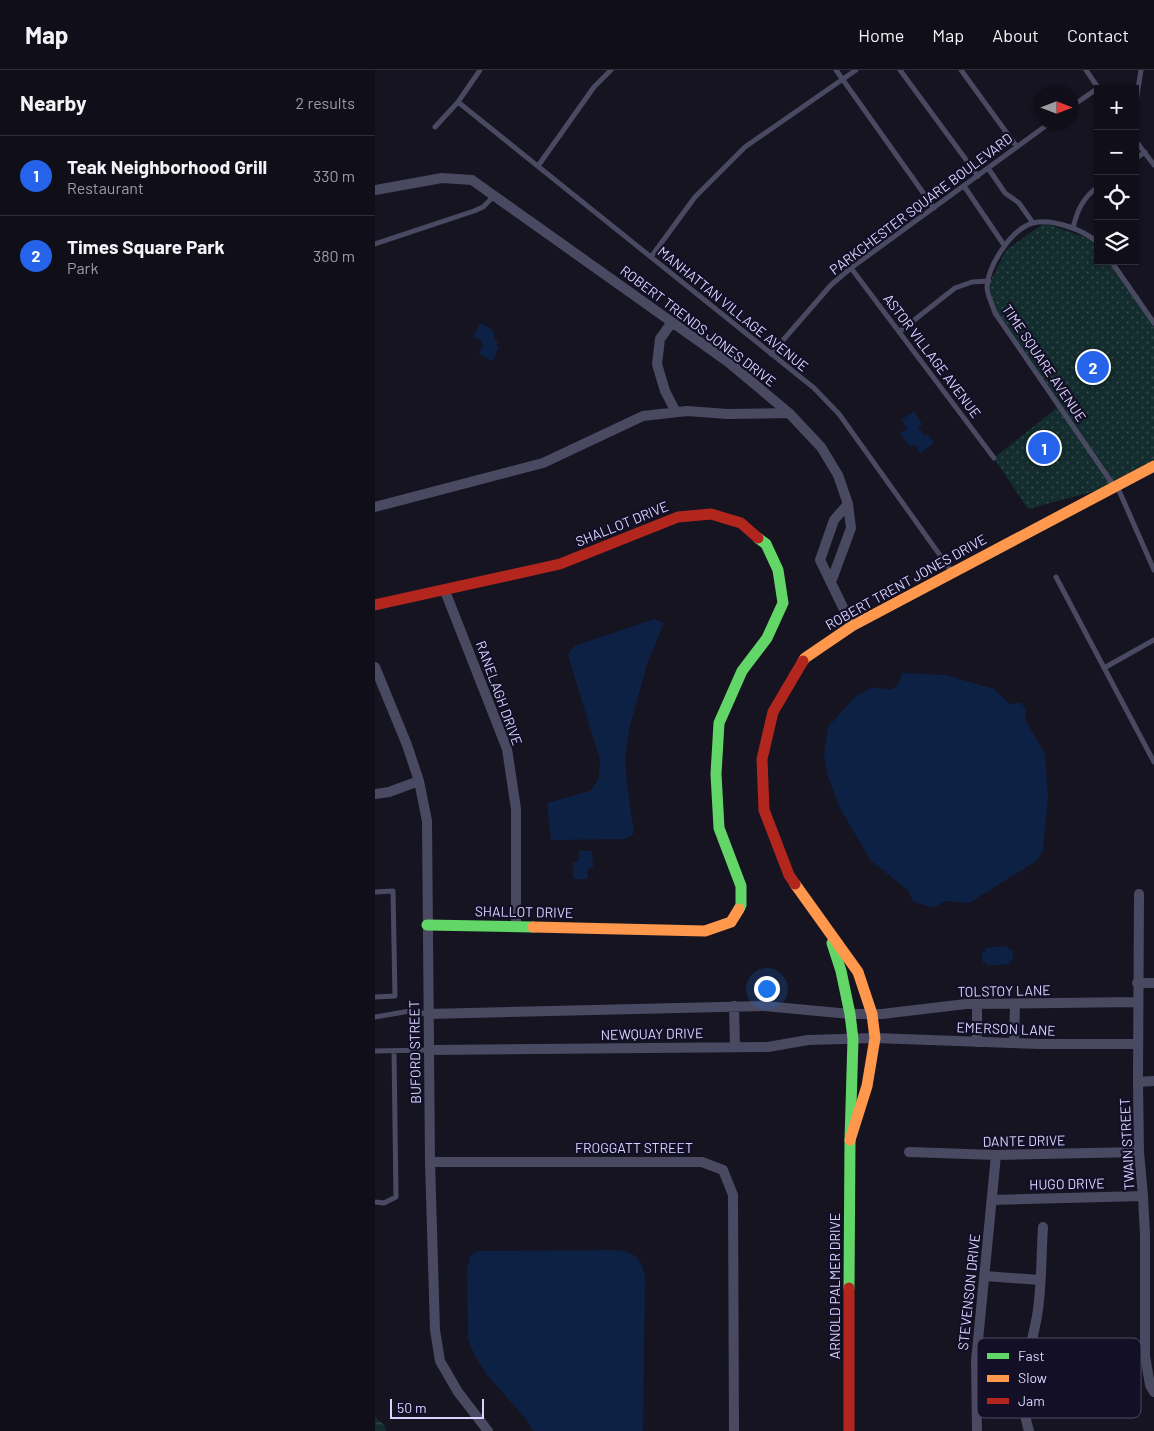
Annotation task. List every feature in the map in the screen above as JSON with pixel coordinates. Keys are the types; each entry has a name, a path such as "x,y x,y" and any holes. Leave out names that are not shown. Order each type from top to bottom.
{"street":[{"name":"ROBERT TRENDS JONES DRIVE","path":"375,190 442,178 472,180 727,362 789,412 821,447 838,474 847,504 851,528 831,582"},
{"path":"672,322 660,339 657,364 665,391 676,412"},
{"path":"375,507 543,463 643,416 687,410 727,414 789,412"},
{"name":"ROBERT TRENT JONES DRIVE","path":"875,1038 872,1014 858,972 789,875 764,810 763,759 773,712 805,658 853,626 1154,466"},
{"path":"847,504 834,520 820,560 853,626"},
{"name":"SHALLOT DRIVE","path":"375,605 560,564 678,517 711,514 741,524 766,544 778,570 783,603 767,638 742,671 719,723 716,774 719,828 741,886 741,904 731,922 705,931 427,925"},
{"path":"828,535 846,541"},
{"name":"RANELAGH DRIVE","path":"445,590 507,749 516,809 516,927"},
{"name":"BUFORD STREET","path":"375,667 407,745 419,781 427,821 430,1162 435,1330 439,1361 458,1392 488,1431"},
{"path":"375,794 389,792 419,781"},
{"name":"TWAIN STREET","path":"1139,894 1137,983 1139,1152 1143,1196 1149,1220 1145,1356 1150,1385 1154,1392"},
{"name":"ROBERT TRENT JONES DRIVE","path":"827,928 841,971 850,1014"},
{"path":"1137,983 1154,983"},
{"name":"TOLSTOY LANE","path":"872,1014 977,1004 1137,1002"},
{"path":"977,1004 977,1042"},
{"path":"1015,1004 1015,1043"},
{"path":"734,1006 735,1047"},
{"name":"NEWQUAY DRIVE","path":"428,1014 734,1006 764,1006 850,1014 872,1014"},
{"name":"ARNOLD PALMER DRIVE","path":"849,1431 850,1140 853,1039 850,1014"},
{"name":"NEWQUAY DRIVE","path":"429,1050 768,1047 808,1040 875,1038"},
{"name":"ARNOLD PALMER DRIVE","path":"850,1140 867,1086 875,1038"},
{"name":"EMERSON LANE","path":"875,1038 1015,1043 1137,1044"},
{"path":"1138,1082 1154,1081"},
{"name":"DANTE DRIVE","path":"909,1152 997,1156 1139,1152"},
{"name":"STEVENSON DRIVE","path":"978,1338 997,1156"},
{"name":"FROGGATT STREET","path":"430,1162 702,1162 723,1170 733,1195 734,1431"},
{"name":"HUGO DRIVE","path":"992,1200 1143,1196"},
{"path":"1032,1338 1037,1315 1043,1227"},
{"path":"985,1276 1040,1280"},
{"name":"STEVENSON DRIVE","path":"977,1352 977,1431"},
{"path":"1026,1418 1029,1431"}],"lane":[{"path":"435,126 458,102 480,70"},
{"path":"538,166 594,87 611,70"},
{"path":"835,70 934,208"},
{"path":"651,257 695,197 745,147 856,70"},
{"path":"900,70 978,176"},
{"path":"961,70 1017,147"},
{"path":"1086,70 1095,85"},
{"path":"1139,85 1141,70"},
{"path":"1079,102 1094,92"},
{"name":"MANHATTAN VILLAGE AVENUE","path":"458,102 814,388 839,414 952,572"},
{"name":"PARKCHESTER SQUARE BOULEVARD","path":"771,354 831,285 851,268 1040,130"},
{"path":"1139,145 1154,165"},
{"path":"1139,156 1145,152"},
{"path":"988,168 1005,193 1019,203 1033,223 1058,224 1073,228 1094,241"},
{"path":"964,186 1004,245"},
{"path":"1073,228 1077,213 1090,192 1094,189"},
{"path":"375,244 474,211 483,207 494,195"},
{"name":"TIME SQUARE AVENUE","path":"1033,223 1023,228 1004,245 992,269 987,288 995,313 1116,486 1154,570"},
{"path":"1114,265 1154,322"},
{"name":"ASTOR VILLAGE AVENUE","path":"851,268 994,458"},
{"path":"899,332 955,288 972,282 989,281"},
{"path":"1056,577 1154,762"},
{"path":"1104,668 1154,640"},
{"path":"375,892 393,891 395,996 375,997"},
{"path":"375,1017 410,1011 428,1014"},
{"path":"375,1050 429,1050"},
{"path":"375,1202 384,1203 396,1197 394,1050"}],"green space":[{"path":"1044,223 1094,240 1094,265 1113,265 1154,327 1154,466 1114,486 1028,509 994,458 1059,406 995,313 987,288 1006,250"},
{"path":"375,1417 385,1426 386,1431 375,1431"}],"water":[{"path":"480,323 493,330 492,332 495,334 494,339 498,343 496,346 499,347 493,361 479,354 483,344 480,340 473,337"},
{"path":"914,411 922,424 918,427 934,443 921,453 914,444 910,447 900,433 907,428 901,420"},
{"path":"654,619 664,623 648,661 629,729 625,757 634,833 626,839 551,840 547,803 590,791 599,778 600,760 568,655 574,646"},
{"path":"902,673 946,675 994,689 1011,705 1020,702 1026,709 1025,719 1045,754 1048,796 1043,851 1038,860 969,903 945,901 933,908 913,901 908,890 871,861 840,808 828,777 824,754 828,727 854,698 872,687 891,690 898,685"},
{"path":"579,851 592,851 593,868 587,869 588,879 573,879 573,862 578,862"},
{"path":"1008,946 1009,950 1012,949 1013,961 1010,961 1010,964 987,966 987,963 983,963 982,952 986,951 986,948"},
{"path":"615,1250 637,1257 642,1265 645,1278 643,1431 533,1431 527,1420 487,1375 475,1356 468,1339 467,1270 470,1256 479,1251"}],"traffic: fast":[{"path":"739,909 741,905 741,886 719,828 716,774 719,723 742,671 767,638 783,603 778,570 766,544 758,538"},
{"path":"427,925 533,927"},
{"path":"832,943 841,971 853,1039 849,1288"}],"traffic: slow":[{"path":"803,661 852,626 1154,466"},
{"path":"795,884 858,972 872,1014 875,1038 867,1086 850,1140"},
{"path":"533,927 705,931 731,922 739,909"}],"traffic: jam":[{"path":"375,605 560,564 678,517 711,514 741,523 758,538"},
{"path":"795,884 789,875 764,810 762,759 773,712 803,661"},
{"path":"849,1288 849,1431"}],"place":[{"name":"Times Square Park","path":"1093,367"},
{"name":"Teak Neighborhood Grill","path":"1044,448"}]}
